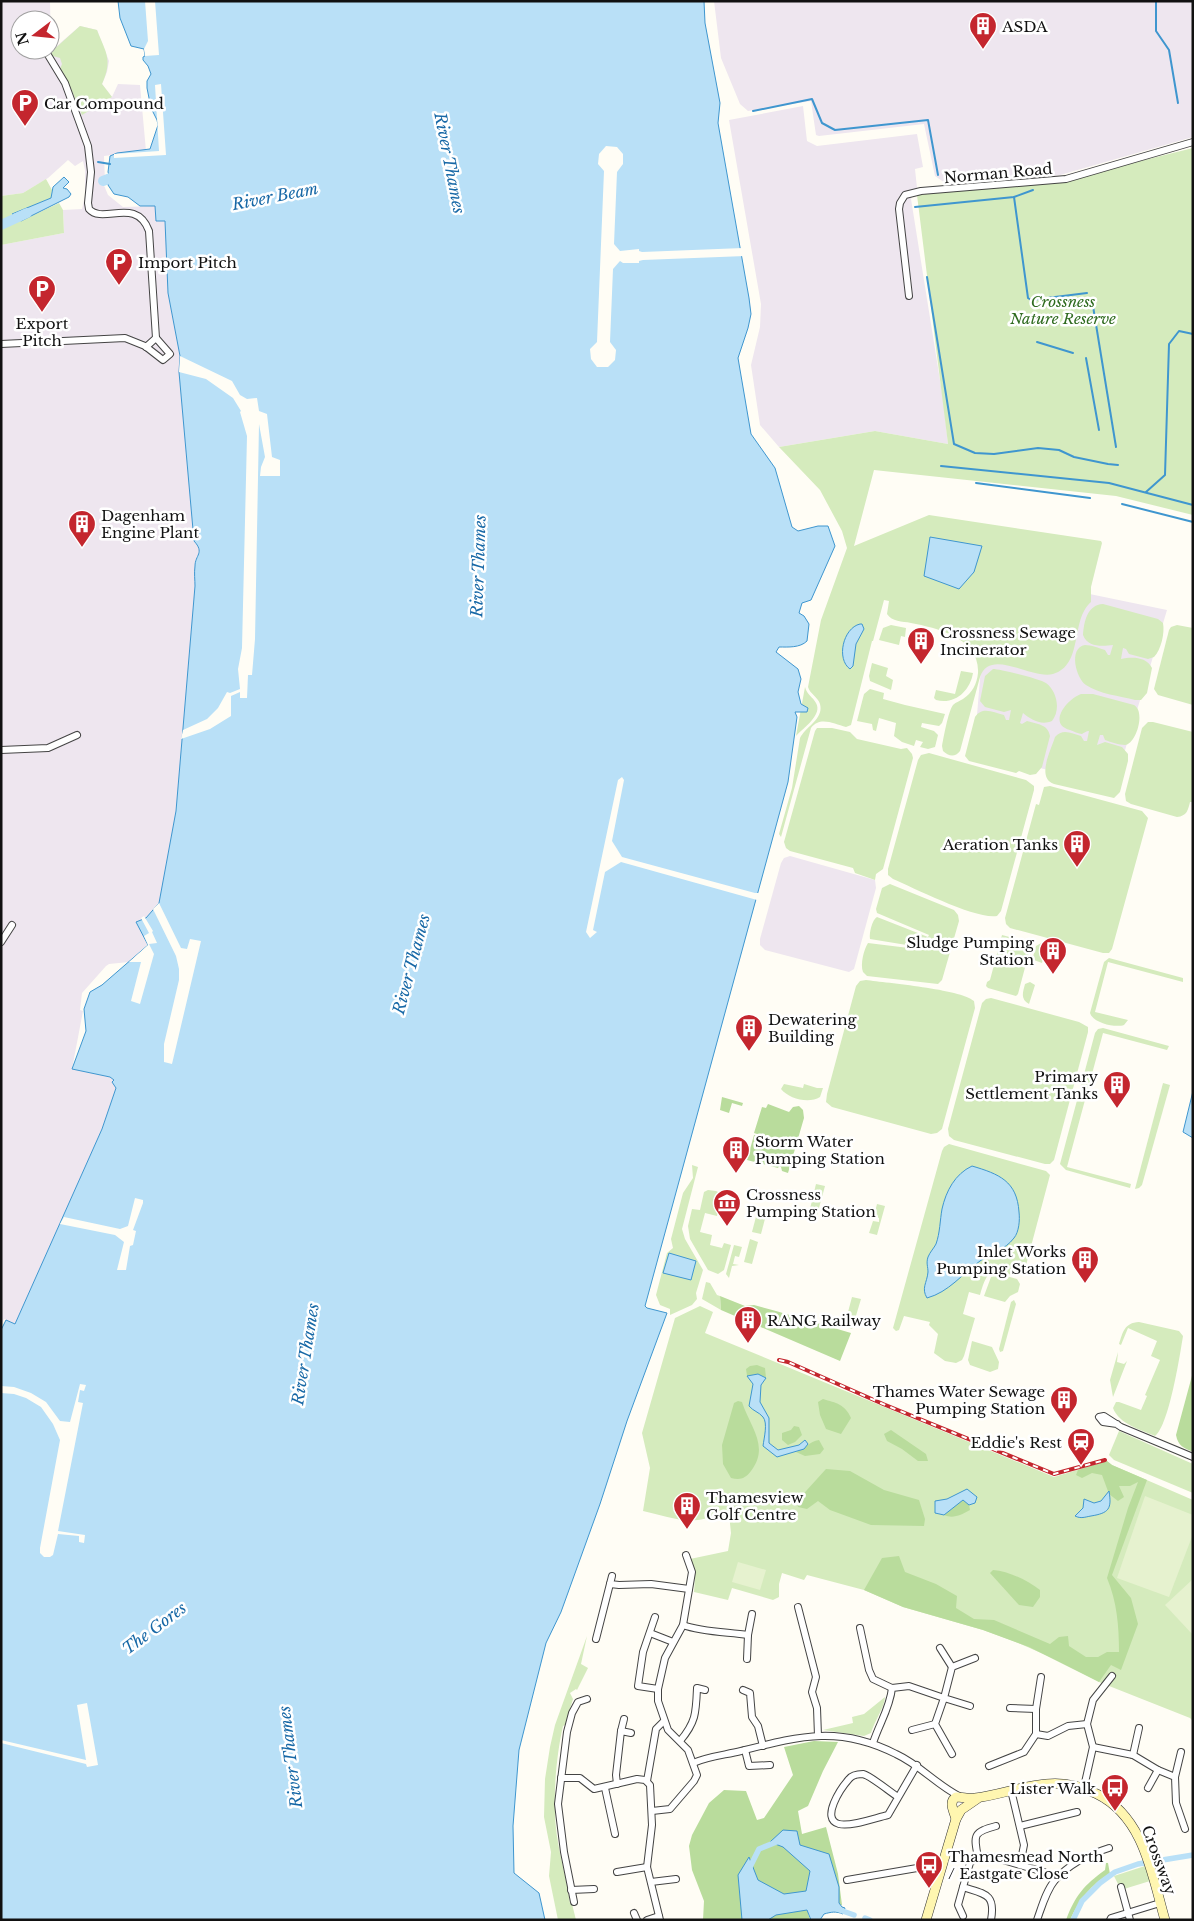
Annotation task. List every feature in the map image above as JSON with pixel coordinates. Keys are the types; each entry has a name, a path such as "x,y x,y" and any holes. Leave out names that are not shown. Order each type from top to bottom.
{"street":[{"path":"1,344 125,338 146,347 163,360 170,354 156,338 149,231 146,222 139,216 131,213 94,213 89,209 91,172 88,146 64,83 51,60"},
{"name":"Norman Road","path":"909,296 899,209 905,195 921,191 1066,179 1193,142"},
{"path":"146,347 156,338"},
{"path":"1,750 48,748 77,735"},
{"path":"2,941 12,925"},
{"path":"1119,1426 1193,1457"},
{"path":"652,1812 670,1809 694,1782 697,1775 688,1750 668,1730 658,1701 658,1689 664,1658 683,1625 692,1572 686,1555"},
{"path":"596,1639 612,1576"},
{"path":"610,1584 651,1584 689,1589"},
{"path":"798,1607 816,1677 812,1692 817,1708 818,1736"},
{"path":"747,1659 748,1635 752,1614"},
{"path":"655,1617 643,1652 638,1686 658,1689"},
{"path":"683,1625 694,1630 718,1630 748,1635"},
{"path":"860,1628 869,1670 873,1679 892,1688 909,1686 970,1706"},
{"path":"650,1633 672,1642"},
{"path":"940,1648 952,1668 935,1724 952,1754"},
{"path":"952,1668 975,1658"},
{"path":"1084,1787 1093,1747 1087,1724 1093,1700 1112,1676"},
{"path":"989,1766 1024,1752 1036,1734 1036,1709 1041,1678"},
{"path":"680,1741 692,1727 696,1715 697,1688 705,1690"},
{"path":"873,1743 878,1725 891,1701 892,1688"},
{"path":"743,1690 750,1693 752,1717 758,1726 763,1746"},
{"path":"574,1902 558,1812 560,1778 572,1713 578,1702 587,1699"},
{"path":"1010,1708 1036,1709"},
{"path":"617,1784 616,1775 624,1719"},
{"path":"647,1920 659,1918 647,1867 652,1789 647,1781 656,1728 664,1720"},
{"path":"912,1730 935,1724"},
{"path":"1036,1734 1048,1736 1068,1726 1087,1724"},
{"path":"1133,1755 1140,1728"},
{"path":"621,1731 631,1733"},
{"path":"693,1763 708,1757 724,1756 796,1738 845,1736 873,1743 917,1765 948,1790 958,1804"},
{"path":"1093,1747 1133,1755 1176,1778"},
{"path":"745,1750 749,1766 770,1765"},
{"path":"1181,1752 1176,1778 1176,1803 1185,1829"},
{"path":"898,1797 865,1774 856,1774 849,1779 832,1808 830,1817 833,1822 840,1825 888,1815 917,1765"},
{"path":"1148,1788 1158,1770"},
{"path":"560,1778 580,1778 594,1790 637,1779 647,1781"},
{"name":"Crossway","path":"926,1920 956,1819 958,1804 1011,1790 1057,1783 1084,1787 1110,1800 1127,1818 1144,1849 1165,1920"},
{"path":"605,1788 615,1834"},
{"path":"1011,1790 1024,1845 1020,1865"},
{"path":"1020,1826 1078,1812"},
{"path":"978,1856 975,1842 976,1835 981,1831 996,1826"},
{"path":"1037,1920 1047,1893 1055,1880 1089,1855 1109,1848"},
{"path":"963,1916 958,1905 968,1866 978,1856 988,1856 1044,1872 1055,1880"},
{"path":"847,1880 923,1866 940,1869"},
{"path":"617,1872 647,1867"},
{"path":"651,1882 676,1879"},
{"path":"963,1887 985,1894 990,1898 993,1906 991,1920"},
{"path":"1121,1887 1130,1920"},
{"path":"571,1890 594,1889"},
{"path":"1110,1920 1128,1912 1160,1903"}],"shaded area":[{"path":"1,1 50,1 50,10 10,10 10,60 60,60 60,43 80,26 97,30 109,61 102,84 112,97 118,84 140,85 146,151 104,156 105,182 103,183 108,195 123,207 155,206 165,220 168,293 180,356 179,372 194,541 199,547 199,554 195,563 195,586 176,811 159,903 146,918 137,922 148,944 129,962 106,966 82,993 80,1010 83,1011 72,1069 110,1077 114,1080 116,1088 102,1129 15,1324 4,1319 1,1325 1,245 64,233 63,210 82,209 85,196 83,161 75,166 68,160 48,178 23,193 1,196"},
{"path":"714,1 1193,1 1193,137 1060,175 948,185 935,176 924,124 819,136 816,135 811,101 748,111 740,104 721,58"},
{"path":"803,106 807,141 817,146 917,134 923,167 915,169 917,188 911,199 943,399 948,444 875,431 779,447 760,425 751,365 760,327 761,304 729,120"},
{"path":"1080,592 1167,610 1114,787 974,751 983,643"},
{"path":"790,856 875,880 876,888 854,969 849,972 765,950 760,945 781,863 784,858"}],"green space":[{"path":"80,26 97,30 107,57 107,69 102,84 112,97 82,115 69,84 60,69 62,64 60,44"},
{"name":"Crossness Nature Reserve","path":"1193,148 1193,515 1116,496 874,470 854,546 929,515 1101,541 1091,587 1091,602 1081,620 1073,652 1063,669 1053,674 1044,675 1002,664 993,665 985,669 980,677 960,751 956,755 951,756 943,751 942,746 948,718 953,705 966,697 974,688 978,673 977,661 965,643 955,637 933,628 898,621 889,617 887,614 889,601 884,600 851,725 846,727 819,722 811,728 781,837 779,834 792,788 800,738 817,718 821,709 819,702 808,687 821,620 847,548 842,531 820,490 779,447 875,431 948,444 917,195 1076,177"},
{"path":"46,179 52,190 51,198 12,214 21,221 59,203 63,210 64,233 1,245 1,196 23,193"},
{"path":"1103,604 1158,619 1163,623 1162,641 1154,657 1148,659 1129,654 1123,648 1121,659 1142,659 1152,668 1147,693 1141,700 1097,691 1086,685 1079,676 1075,657 1080,647 1085,645 1092,646 1105,650 1110,655 1113,645 1100,646 1092,644 1083,635 1087,615 1093,607"},
{"path":"891,625 906,628 905,637 901,636 899,645 879,640 883,628"},
{"path":"1177,625 1193,628 1193,705 1158,695 1154,689 1169,630"},
{"path":"872,663 888,668 886,676 893,680 891,690 870,681 869,676"},
{"path":"993,669 1043,681 1053,691 1057,706 1055,717 1052,721 1040,722 1023,713 1020,723 1022,724 1027,721 1038,724 1049,732 1050,736 1042,767 1036,774 1030,775 1019,771 1016,773 969,761 965,756 975,717 978,714 984,711 992,711 1004,715 1006,720 1009,720 1011,710 1004,712 985,707 980,701 985,676"},
{"path":"961,671 973,673 969,686 965,691 949,700 936,700 934,698 936,690 955,694"},
{"path":"805,687 816,703 817,712 815,717 796,736"},
{"path":"870,689 884,693 883,699 945,714 939,726 922,723 921,727 934,731 938,735 935,747 928,749 920,747 923,742 916,740 914,746 902,742 894,736 896,723 879,718 876,731 873,730 872,724 857,721 864,694"},
{"path":"1081,694 1093,694 1134,705 1138,709 1138,727 1136,734 1129,743 1125,745 1115,743 1105,740 1103,735 1100,735 1097,745 1105,742 1122,747 1128,754 1120,792 1114,798 1054,784 1046,776 1045,770 1048,756 1058,734 1064,732 1071,733 1081,736 1084,741 1087,741 1089,731 1079,734 1063,727 1060,723 1060,717 1065,706"},
{"path":"1148,722 1193,732 1193,802 1190,802 1189,808 1183,815 1177,817 1126,801 1125,794 1142,728"},
{"path":"817,728 832,728 850,732 857,739 901,749 907,748 912,754 913,758 883,869 876,874 875,880 855,873 853,868 790,851 786,848 784,842 815,731"},
{"path":"929,753 1026,780 1034,786 1001,911 997,916 988,916 961,908 930,896 888,875 888,869 918,760 921,755"},
{"name":"Aeration Tanks","path":"1050,786 1142,811 1148,818 1112,949 1109,953 1010,928 1006,924 1005,918 1036,804 1039,805 1044,787"},
{"path":"890,884 954,910 958,915 959,921 942,980 938,984 867,976 863,972 863,957 868,943 925,950 925,948 870,939 871,927 877,917 928,937 929,935 877,913 876,909 882,888"},
{"path":"1002,935 1029,942 1031,945 1016,996 986,986 990,980"},
{"path":"1043,942 1047,944 1042,963 1034,960 1033,957 1036,946"},
{"path":"1109,958 1183,978 1183,982 1108,962 1095,1012 1128,1020 1124,1025 1120,1026 1105,1024 1095,1020 1090,1013 1104,962"},
{"path":"866,980 939,990 954,993 974,1001 975,1008 942,1129 937,1133 931,1134 832,1107 826,1102 856,986 860,981"},
{"path":"1030,982 1035,985 1029,1004 1024,1000 1023,995 1025,984"},
{"path":"991,998 1079,1022 1088,1027 1054,1160 1050,1164 954,1140 949,1136 948,1129 982,1003 986,999"},
{"path":"1103,1028 1169,1046 1167,1050 1103,1033 1067,1167 1131,1184 1130,1188 1066,1170 1060,1164 1095,1033 1098,1029"},
{"path":"1163,1083 1170,1085 1142,1185 1135,1189"},
{"path":"784,1084 803,1088 804,1084 823,1088 820,1097 805,1100 794,1098 785,1093 781,1089"},
{"path":"722,1097 743,1103 742,1106 732,1103 729,1113 720,1110"},
{"path":"768,1104 789,1112 793,1107 799,1106 803,1110 804,1118 788,1173 782,1171 779,1166 778,1168 747,1160 754,1135 769,1138 754,1133 762,1107 766,1108"},
{"path":"949,1144 1046,1171 1050,1175 1024,1272 1009,1274 993,1271 984,1282 980,1295 969,1292 963,1314 975,1318 964,1356 962,1360 956,1363 945,1361 934,1353 938,1334 929,1325 930,1322 904,1316 899,1330 896,1331 893,1328 942,1151"},
{"path":"692,1165 698,1167 682,1229 685,1239 703,1270 696,1293 697,1299 692,1305 670,1315 670,1309 660,1305 656,1295 667,1253 673,1248 671,1239 683,1193 693,1178"},
{"path":"816,1184 825,1186 817,1215 809,1213"},
{"path":"708,1190 720,1193 716,1205 719,1207 717,1216 705,1213 700,1232 712,1235 710,1245 722,1248 724,1243 731,1245 724,1270 718,1274 708,1270 690,1239 688,1226 692,1209 700,1210 704,1192"},
{"path":"877,1204 885,1206 877,1235 869,1233 873,1221 879,1222 879,1218 874,1216"},
{"path":"758,1209 767,1211 761,1234 752,1232"},
{"path":"750,1239 758,1242 752,1264 744,1262"},
{"path":"734,1245 742,1247 739,1257 735,1256 733,1264 739,1265 732,1266 729,1278 726,1274"},
{"path":"999,1274 1017,1279 1020,1284 1018,1292 1010,1296 1005,1302 984,1296 991,1277"},
{"path":"706,1282 710,1283 717,1295 720,1296 721,1310 702,1299"},
{"path":"720,1296 745,1306 754,1305 851,1333 840,1361 721,1310"},
{"path":"852,1297 861,1299 852,1329 844,1327"},
{"path":"1014,1300 1016,1304 1003,1351 1000,1352 999,1349 1011,1302"},
{"path":"700,1306 713,1312 705,1333 1054,1477 1107,1461 1112,1465 1193,1500 1193,1721 1190,1718 1099,1682 1057,1660 1016,1642 983,1630 903,1607 864,1590 807,1575 804,1580 782,1573 779,1584 779,1597 773,1600 732,1588 728,1600 694,1592 695,1579 690,1559 728,1551 731,1533 729,1514 691,1520 677,1519 643,1511 650,1468 642,1433 675,1318"},
{"path":"1139,1322 1179,1331 1183,1336 1169,1405 1165,1419 1155,1436 1125,1422 1116,1414 1113,1408 1116,1402 1119,1402 1141,1410 1147,1396 1145,1395 1160,1360 1151,1356 1157,1341 1128,1328 1121,1345 1119,1344 1127,1326"},
{"path":"972,1341 992,1347 999,1362 998,1369 990,1372 970,1365 968,1360"},
{"path":"1118,1352 1117,1362 1124,1364 1127,1361 1113,1397 1110,1380"},
{"path":"757,1365 765,1368 766,1378 758,1374 747,1376 746,1369"},
{"path":"1193,1372 1193,1452 1180,1444 1176,1435"},
{"path":"823,1399 840,1405 849,1413 851,1418 841,1434 826,1429 820,1415 818,1402"},
{"path":"742,1402 757,1436 759,1453 749,1474 737,1479 731,1478 723,1464 722,1445 734,1403"},
{"path":"794,1426 799,1427 802,1435 795,1442 788,1445 782,1440 782,1433 791,1430"},
{"path":"891,1430 926,1454 928,1461 918,1461 887,1441 884,1434"},
{"path":"1119,1431 1193,1464 1193,1493 1114,1460 1109,1455"},
{"path":"819,1440 824,1449 820,1454 805,1456 796,1452 813,1442"},
{"path":"1107,1461 1147,1480 1112,1575 1131,1598 1138,1624 1121,1670 1111,1665 1099,1682 1029,1647 983,1630 903,1607 864,1590 882,1558 899,1556 905,1572 936,1584 957,1596 956,1608 974,1619 994,1620 1050,1644 1059,1637 1068,1636 1069,1646 1086,1657 1098,1657 1107,1652 1119,1652 1117,1614 1107,1578 1128,1508 1138,1482 1130,1486 1119,1486 1124,1497 1118,1501 1109,1494 1102,1475 1092,1473 1082,1478 1076,1475 1078,1470"},
{"path":"826,1469 850,1471 884,1490 919,1500 925,1519 924,1526 871,1525 830,1510 818,1501 807,1509 798,1507 797,1501"},
{"path":"1145,1496 1193,1515 1193,1534 1169,1597 1117,1578"},
{"path":"963,1500 969,1505 970,1510 960,1515 944,1515"},
{"path":"738,1562 766,1570 760,1590 732,1582"},
{"path":"993,1570 1018,1577 1040,1590 1040,1597 1033,1607 1019,1605 990,1573"},
{"path":"1193,1579 1193,1635 1165,1605"},
{"path":"587,1636 581,1664 588,1668 577,1690 570,1693 573,1699 561,1736 555,1790 555,1823 570,1903 572,1904 576,1920 558,1920 549,1876 551,1852 544,1817 545,1779 555,1725"},
{"path":"885,1697 871,1733 864,1736 823,1730 853,1723 852,1717 864,1714"},
{"path":"814,1741 838,1742 808,1806 798,1811 802,1834 826,1827 838,1874 842,1905 808,1913 810,1920 703,1920 704,1901 692,1870 689,1846 692,1835 709,1803 724,1790 746,1791 757,1820 764,1818 793,1775 784,1747"},
{"path":"1106,1863 1108,1863 1110,1874 1091,1888 1077,1906 1070,1920 1066,1920 1077,1898 1091,1881 1105,1870"},
{"path":"1145,1866 1150,1881 1124,1889 1119,1886 1114,1876"}],"water":[{"path":"118,1 704,1 705,23 720,103 718,123 751,314 738,358 751,434 775,468 792,527 798,531 818,526 828,526 835,546 811,600 802,603 799,613 804,616 809,624 807,641 797,646 779,647 776,652 798,669 801,679 798,692 801,704 808,708 807,712 795,712 797,717 788,782 645,1306 667,1313 627,1421 600,1504 561,1612 546,1643 519,1750 513,1826 514,1873 539,1893 545,1920 1,1920 1,1330 6,1320 15,1324 102,1129 116,1088 112,1082 114,1080 110,1077 72,1069 86,1031 84,1009 90,992 102,985 148,945 136,922 146,918 159,903 176,811 195,586 195,562 199,551 194,541 179,372 180,356 168,293 165,221 156,221 155,206 140,206 128,197 114,194 108,185 108,182 111,181 108,172 110,156 117,153 150,149 158,125 151,108 147,88 147,81 151,74 143,60 145,56 144,49 131,46 120,18"},
{"path":"64,177 69,182 63,188 67,189 71,194 69,197 21,221 12,214 51,198 53,187"},
{"path":"930,537 982,546 974,572 959,589 924,576"},
{"path":"862,624 864,629 856,644 853,666 850,669 843,658 843,644 849,631"},
{"path":"1193,1091 1193,1138 1183,1132"},
{"path":"972,1166 990,1172 1005,1180 1015,1193 1018,1201 1019,1219 1017,1233 1006,1246 980,1261 942,1292 927,1298 924,1288 928,1272 927,1259 936,1244 944,1202 956,1178"},
{"path":"669,1253 696,1261 691,1280 663,1273"},
{"path":"758,1374 766,1378 761,1385 760,1402 769,1418 769,1443 778,1450 799,1445 805,1440 808,1444 804,1449 777,1457 763,1446 764,1420 761,1415 749,1406 753,1384 747,1376"},
{"path":"967,1489 977,1497 975,1503 969,1505 963,1500 944,1515 935,1513 935,1501 947,1499"},
{"path":"1109,1491 1110,1502 1105,1512 1085,1517 1075,1516 1083,1508 1084,1499 1094,1503 1101,1501"},
{"path":"783,1830 797,1831 800,1845 829,1854 839,1887 839,1903 845,1908 843,1914 829,1913 824,1914 820,1920 811,1920 807,1910 776,1915 768,1920 742,1920 738,1875 749,1857 758,1880 784,1894 806,1891 810,1871 783,1847 770,1842"}],"pier":[{"path":"145,1 155,1 159,55 145,56 144,49 148,41"},
{"path":"161,84 166,155 114,158 114,154 159,151 155,85"},
{"path":"606,146 617,147 623,154 623,164 617,172 614,244 620,251 639,249 642,252 743,248 745,256 643,260 639,261 639,263 623,263 620,261 613,269 610,342 616,350 615,360 608,367 597,367 591,359 590,349 597,342 604,171 598,164 599,154"},
{"path":"180,356 232,381 240,395 247,399 257,398 259,411 267,414 272,457 280,460 280,476 260,476 265,457 259,424 255,639 252,675 248,675 247,698 240,698 240,692 231,696 231,716 210,729 181,739 183,730 207,719 218,708 227,692 230,693 240,689 238,669 242,648 247,436 241,411 233,398 206,379 179,372"},
{"path":"622,777 624,780 612,841 622,857 759,893 757,900 621,862 605,872 593,930 597,932 590,938 586,932 618,780"},
{"path":"159,903 181,948 187,949 190,939 201,941 172,1064 164,1062 164,1044 179,980 179,969 176,956 153,909"},
{"path":"144,916 153,931 157,943 149,944 154,954 140,1004 131,1001 141,962 129,962 148,945 144,936 149,933 141,918"},
{"path":"135,1198 143,1200 143,1203 133,1230 136,1231 133,1245 130,1246 126,1270 117,1270 124,1242 115,1235 60,1224 64,1217 120,1229 128,1226"},
{"path":"80,1384 86,1385 84,1391 80,1390 78,1402 83,1403 58,1531 85,1535 84,1543 79,1542 79,1536 58,1534 53,1555 44,1557 40,1553 40,1548 60,1440 53,1424 41,1407 26,1398 14,1394 1,1393 1,1386 14,1387 31,1393 46,1402 60,1421 70,1422"},
{"path":"87,1703 98,1765 87,1767 86,1764 1,1743 1,1740 86,1760 77,1705"}],"waterway":[{"path":"1156,1 1156,31 1169,50 1178,103"},
{"path":"753,111 812,99 822,123 835,130 928,120 938,175"},
{"path":"98,162 110,164"},
{"name":"River Beam","path":"103,181 123,176"},
{"path":"915,207 1014,197 1033,190"},
{"path":"1014,197 1028,298 1031,300 1087,293"},
{"name":"River Beam","path":"1,225 27,213"},
{"path":"927,277 954,444 975,453 994,454 1038,448 1059,450 1074,457 1118,465"},
{"path":"1092,300 1116,447"},
{"path":"1146,492 1165,475 1169,344 1179,331 1193,334"},
{"path":"1037,342 1073,353"},
{"path":"1086,358 1099,430"},
{"path":"941,466 1109,483 1193,505"},
{"path":"976,483 1090,498"},
{"path":"1122,504 1193,522"},
{"path":"750,1867 759,1849 779,1841"},
{"path":"1073,1920 1082,1901 1100,1883 1115,1872 1138,1864 1193,1855"},
{"path":"837,1909 854,1915"},
{"path":"865,1918 870,1920"}],"railway":[{"path":"779,1360 788,1362 883,1404 1054,1474 1105,1460"}],"place":[{"name":"ASDA","path":"983,50"},
{"name":"Car Compound","path":"25,127"},
{"name":"Import Pitch","path":"119,286"},
{"name":"Export Pitch","path":"42,313"},
{"name":"Dagenham Engine Plant","path":"82,548"},
{"name":"Crossness Sewage Incinerator","path":"921,665"},
{"name":"Aeration Tanks","path":"1077,868"},
{"name":"Sludge Pumping Station","path":"1053,975"},
{"name":"Dewatering Building","path":"749,1052"},
{"name":"Primary Settlement Tanks","path":"1117,1109"},
{"name":"Storm Water Pumping Station","path":"736,1174"},
{"name":"Crossness Pumping Station","path":"727,1227"},
{"name":"Inlet Works Pumping Station","path":"1085,1284"},
{"name":"RANG Railway","path":"748,1344"},
{"name":"Thames Water Sewage Pumping Station","path":"1064,1424"},
{"name":"Eddie's Rest","path":"1081,1466"},
{"name":"Thamesview Golf Centre","path":"687,1530"},
{"name":"Lister Walk","path":"1115,1812"},
{"name":"Thamesmead North / Eastgate Close","path":"929,1889"}],"water label":[{"name":"River Thames","path":"450,163"},
{"name":"River Thames","path":"478,566"},
{"name":"River Thames","path":"411,964"},
{"name":"River Thames","path":"305,1354"},
{"name":"The Gores","path":"154,1628"},
{"name":"River Thames","path":"290,1757"}]}
